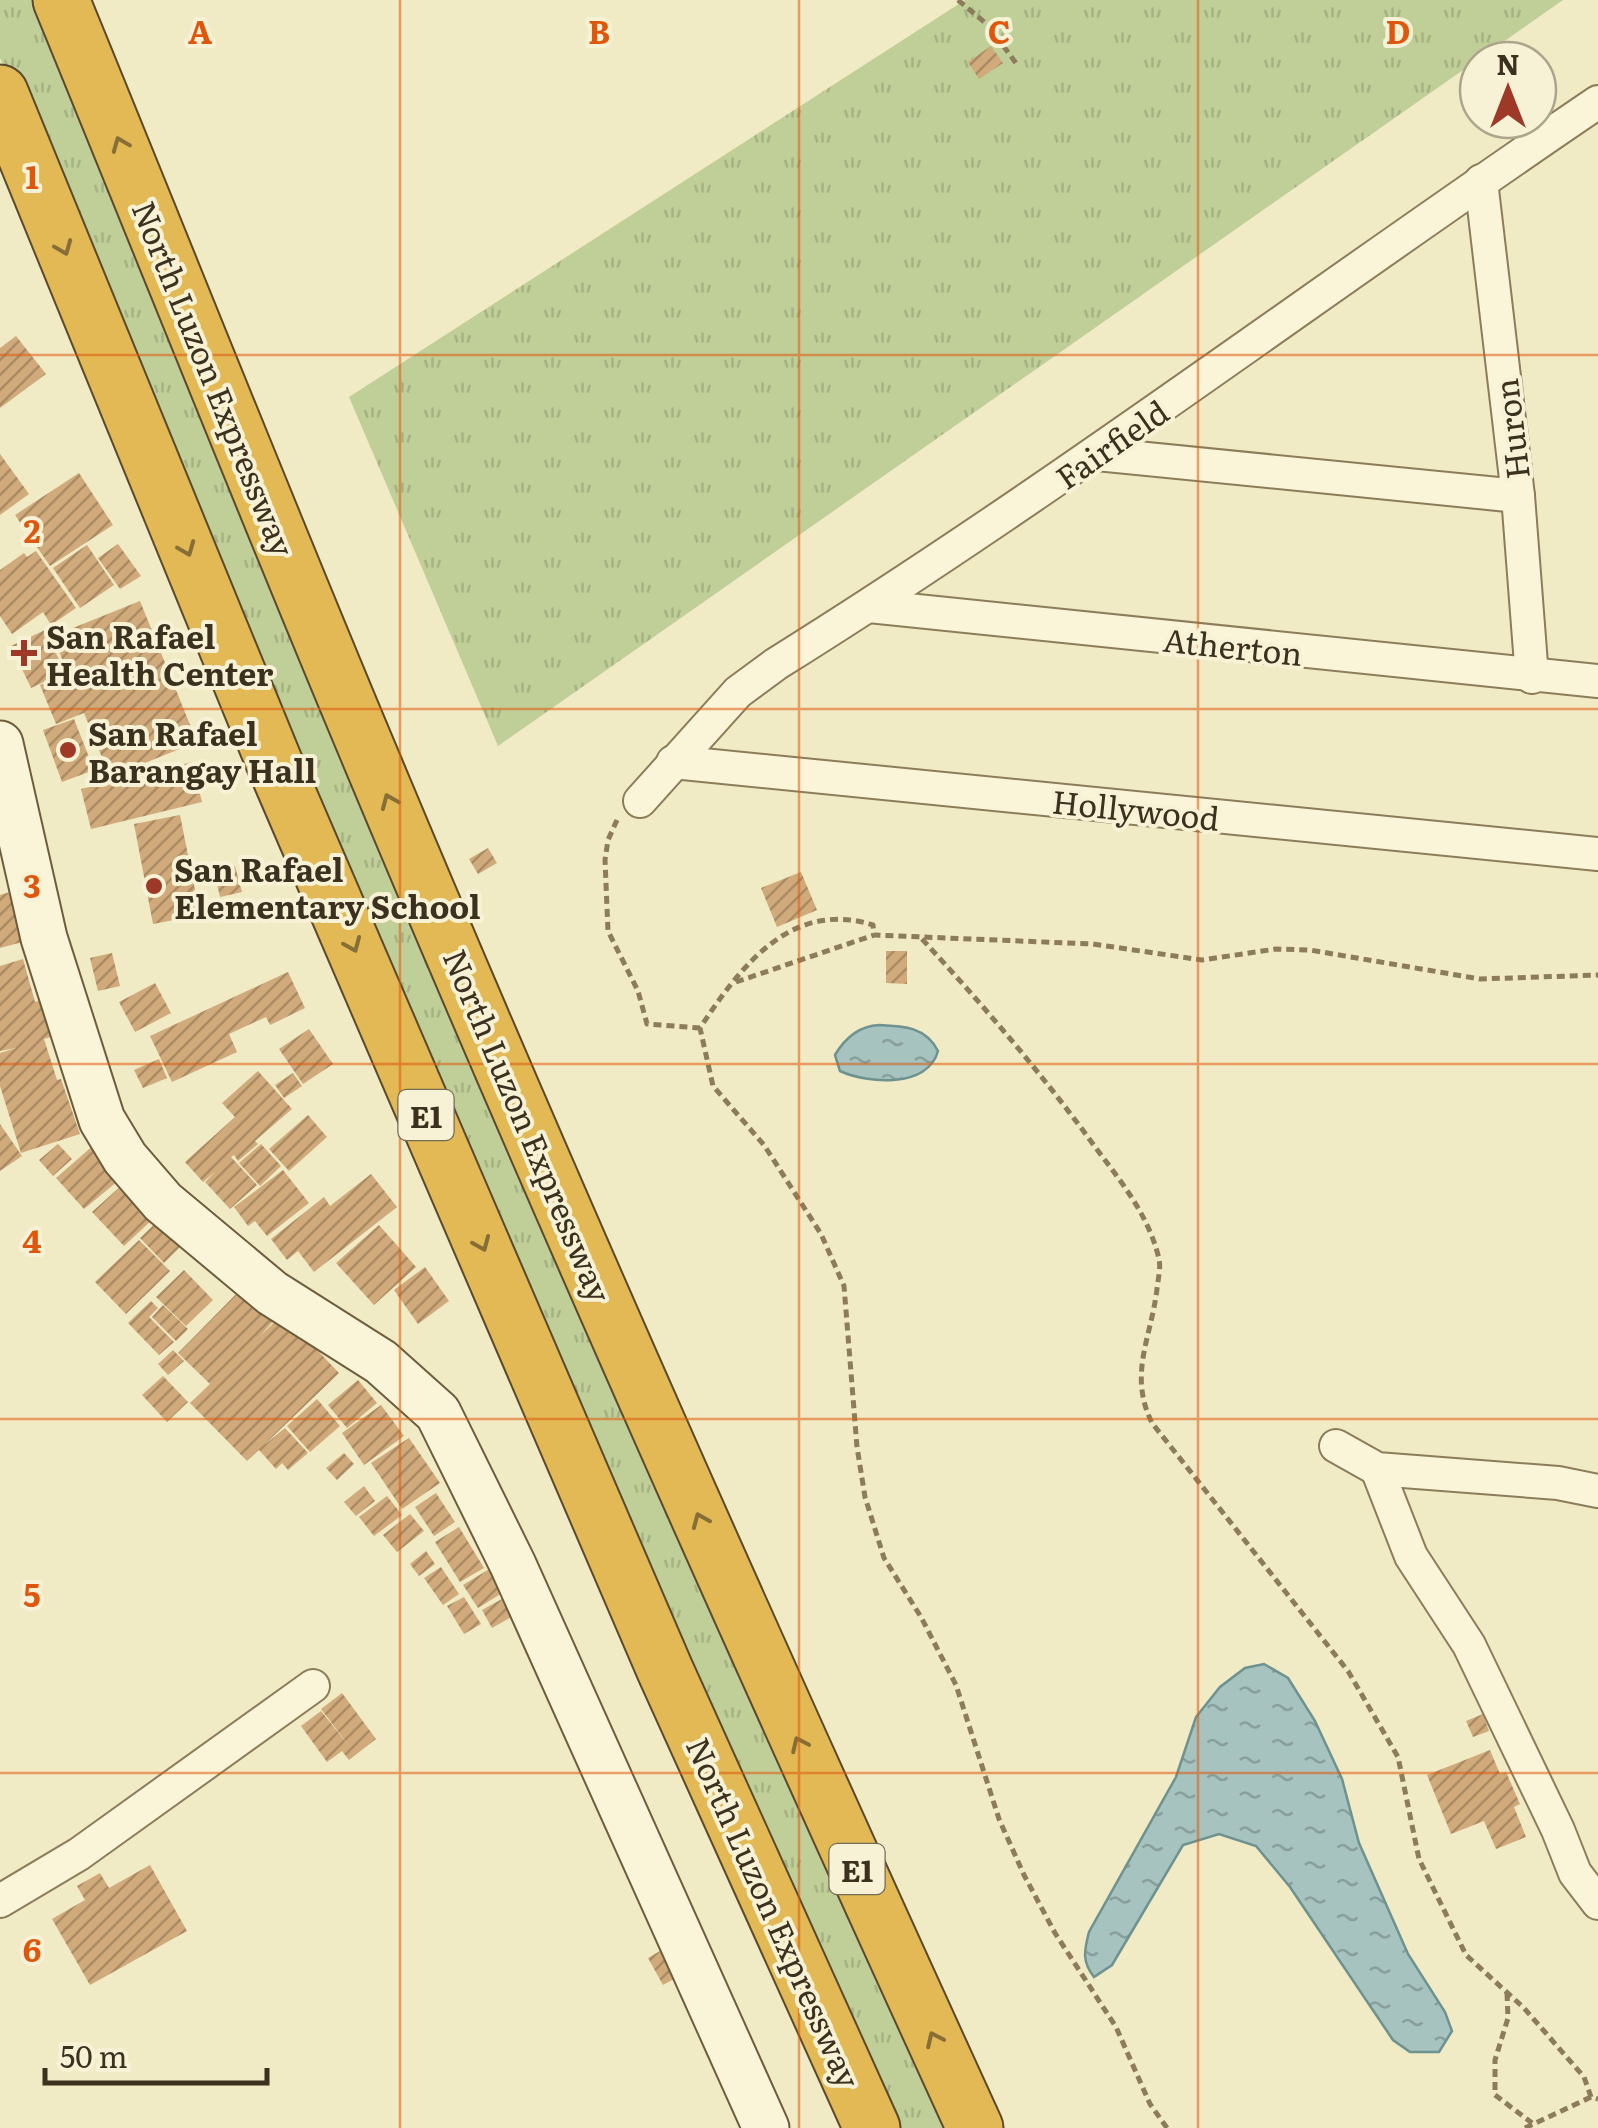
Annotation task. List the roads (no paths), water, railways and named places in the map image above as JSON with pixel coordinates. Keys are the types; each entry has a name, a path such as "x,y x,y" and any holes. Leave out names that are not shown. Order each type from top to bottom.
{"highway":[{"name":"North Luzon Expressway","path":"61,0 369,754 535,1143 738,1610 975,2128"},
{"name":"North Luzon Expressway","path":"0,93 282,780 658,1652 872,2128"}],"street":[{"name":"Fairfield","path":"640,801 738,692 1097,454 1598,102"},
{"name":"Huron","path":"1481,181 1518,496 1532,677"},
{"path":"1097,454 1518,496"},
{"name":"Atherton","path":"869,606 1598,681"},
{"path":"0,744 44,938 102,1120 125,1158 162,1202 272,1293 381,1362 438,1413 512,1565 766,2128"},
{"name":"Hollywood","path":"673,762 1598,854"},
{"path":"1336,1446 1377,1469 1558,1483 1598,1491"},
{"path":"1377,1469 1411,1556 1469,1645 1575,1873 1598,1902"},
{"path":"0,1901 79,1854 313,1686"}],"water":[{"path":"879,1025 921,1032 938,1051 932,1063 922,1072 896,1080 866,1079 840,1071 835,1055 843,1043 859,1030"},
{"path":"1264,1664 1288,1678 1315,1721 1342,1779 1359,1843 1408,1954 1445,2012 1452,2031 1439,2052 1410,2052 1393,2040 1290,1887 1256,1846 1219,1834 1183,1845 1112,1965 1094,1977 1087,1966 1089,1932 1176,1777 1196,1717 1220,1687 1245,1668"}],"place":[{"name":"San Rafael Health Center","path":"24,653"},
{"name":"San Rafael Barangay Hall","path":"68,750"},
{"name":"San Rafael Elementary School","path":"154,886"}]}
